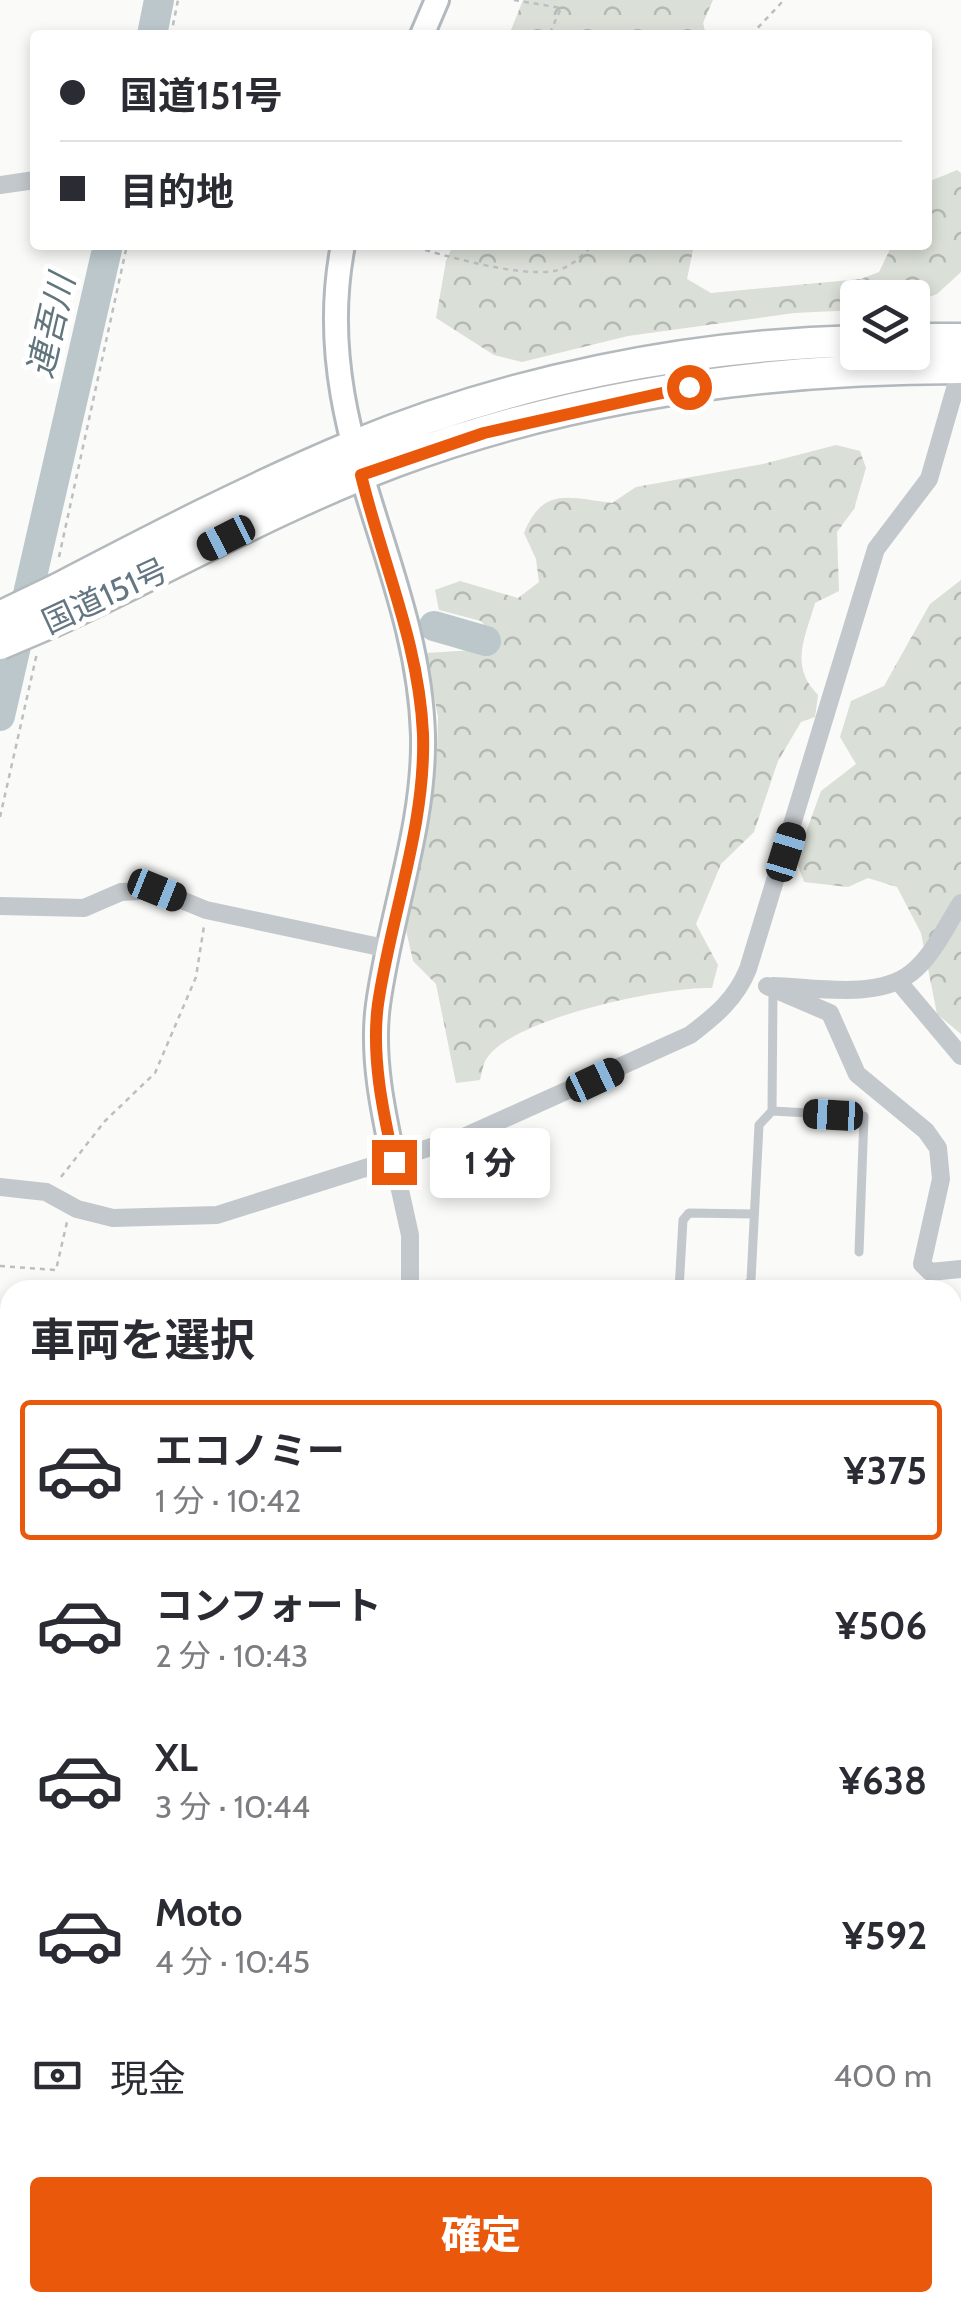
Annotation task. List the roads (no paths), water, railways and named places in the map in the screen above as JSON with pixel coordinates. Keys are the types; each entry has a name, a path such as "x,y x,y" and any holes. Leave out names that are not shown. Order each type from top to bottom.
{"highway":[{"path":"930,339 961,338"},
{"name":"国道151号","path":"0,616 357,461 569,379 744,348 840,341"},
{"name":"国道151号","path":"0,644 46,632 357,461 660,391 848,369 961,368"}],"street":[{"path":"424,30 436,0"},
{"path":"0,185 30,181"},
{"path":"344,250 335,338 344,414 414,658 423,736 418,801 378,1008 377,1058 410,1235 410,1280"},
{"path":"0,1186 46,1192 78,1209 114,1218 202,1218 394,1162 542,1104 690,1035 714,1016 743,982 876,549 929,479 961,368"},
{"path":"0,906 84,908 136,889 157,890 206,910 389,948"},
{"path":"770,989 871,988 898,981 924,960 961,903"},
{"path":"898,981 961,1056"},
{"path":"743,982 830,1013 857,1074 926,1131 938,1148 942,1179 922,1264 930,1272 961,1269"}],"lane":[{"path":"751,1280 759,1125 772,1111 770,989"},
{"path":"772,1111 864,1116 858,1252"},
{"path":"680,1280 683,1220 689,1213 754,1214"}],"waterway":[{"name":"連吾川","path":"153,30 159,0"},
{"name":"連吾川","path":"0,716 107,250"},
{"path":"434,626 486,641"}]}
